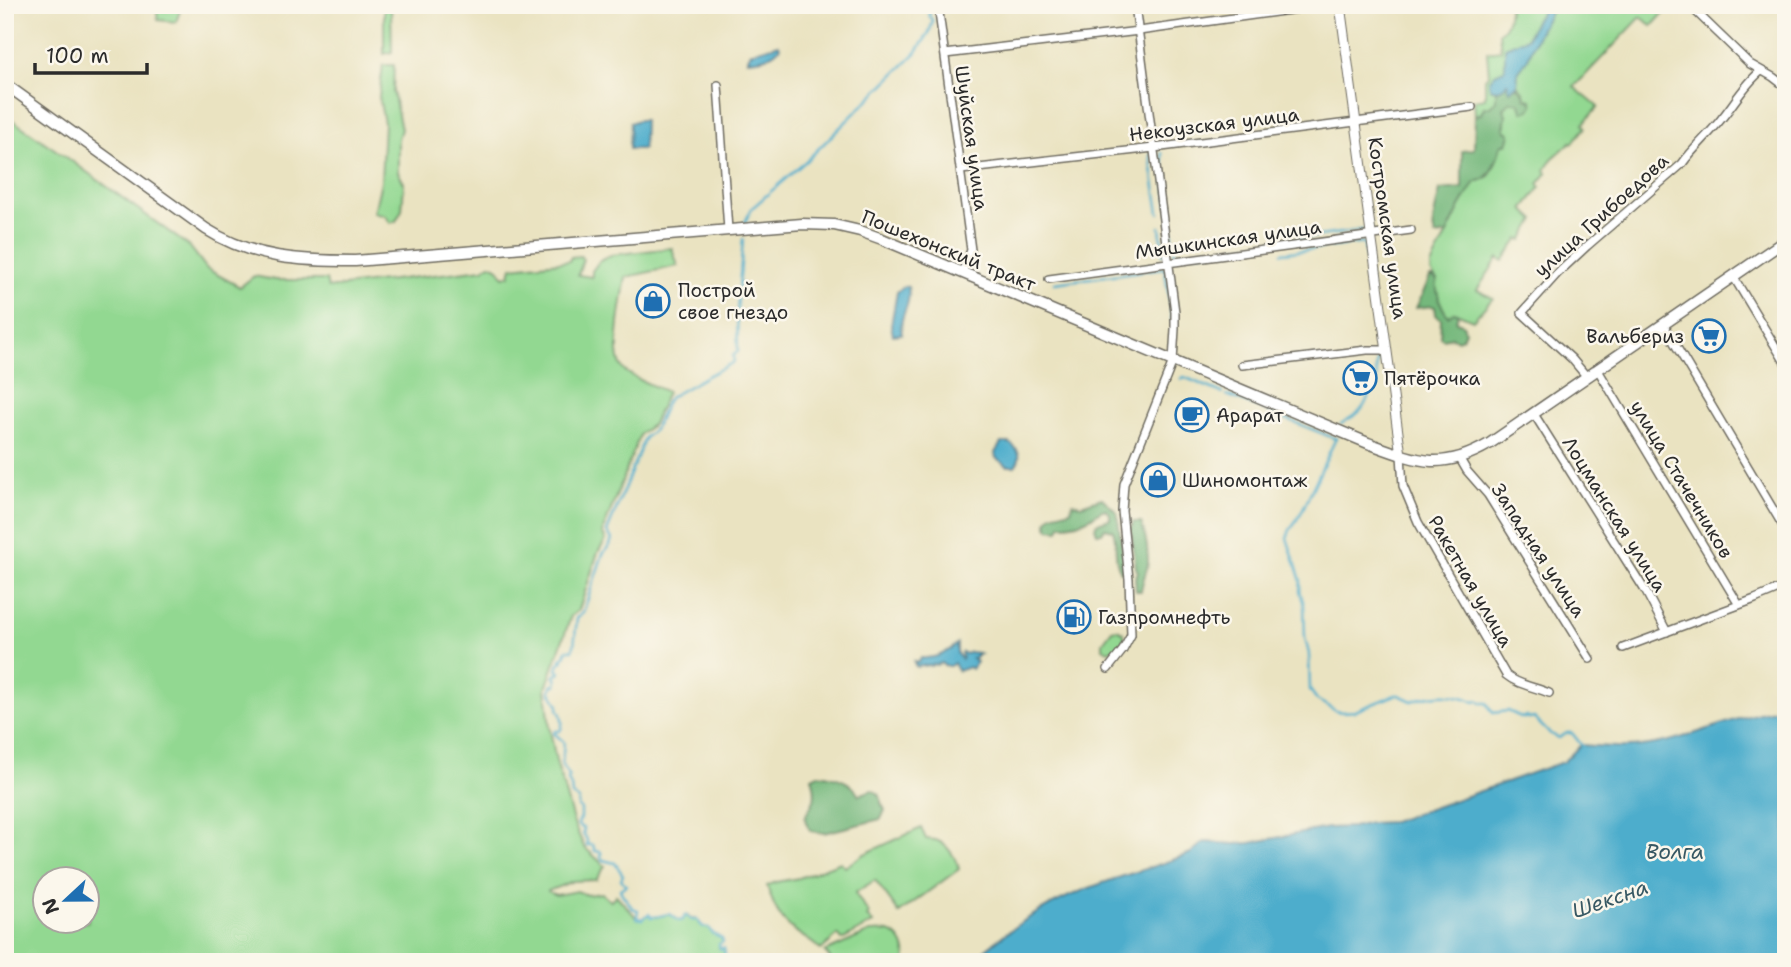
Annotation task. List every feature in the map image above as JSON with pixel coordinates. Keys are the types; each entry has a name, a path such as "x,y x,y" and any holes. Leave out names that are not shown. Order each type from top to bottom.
{"main road":[{"name":"Пошехонский тракт","path":"5,84 206,229 247,249 304,260 355,261 727,230 834,225 882,239 1368,443 1401,455 1434,462 1460,459"},
{"path":"1460,459 1489,444 1534,414 1786,240"}],"street":[{"name":"Шуйская улица","path":"938,5 971,250 962,273"},
{"path":"1108,669 1131,635 1122,511 1124,484 1173,361 1175,321 1135,5"},
{"path":"945,54 1139,32 1327,5"},
{"name":"Костромская улица","path":"1340,5 1401,455"},
{"path":"1689,5 1750,64 1786,87"},
{"name":"улица Грибоедова","path":"1587,377 1572,359 1522,313 1577,255 1682,164 1745,86 1761,71"},
{"path":"718,85 727,230"},
{"name":"Некоузская улица","path":"961,170 1472,107"},
{"name":"Мышкинская улица","path":"1049,279 1411,230"},
{"path":"1733,276 1786,364"},
{"path":"1664,324 1786,531"},
{"path":"1242,365 1386,350"},
{"name":"улица Стачечников","path":"1598,370 1739,605"},
{"name":"Лоцманская улица","path":"1534,414 1646,592 1667,632"},
{"name":"Ракетная улица","path":"1401,455 1403,486 1418,522 1506,675 1514,682 1549,693"},
{"name":"Западная улица","path":"1460,459 1488,495 1590,659"},
{"path":"1623,648 1786,586"}],"green space":[{"path":"156,5 182,5 176,22 158,20"},
{"path":"1509,5 1548,5 1536,19 1527,38 1505,50 1505,70 1495,74 1490,88 1496,90 1496,101 1481,114 1475,115 1474,100 1485,98 1485,78 1489,75 1487,52 1501,50 1499,32 1506,24"},
{"path":"1554,5 1671,5 1652,26 1641,17 1574,87 1598,107 1583,124 1585,127 1573,143 1552,159 1545,170 1547,173 1538,184 1541,187 1523,209 1535,220 1522,240 1519,239 1503,261 1498,258 1477,290 1493,298 1473,320 1454,312 1448,316 1439,299 1437,280 1431,272 1431,266 1475,181 1487,178 1493,169 1504,132 1504,109 1509,102 1519,102 1525,98 1517,85 1518,72 1528,58"},
{"path":"384,7 391,9 392,52 384,54"},
{"path":"383,65 394,65 393,92 401,129 398,139 398,172 404,183 402,210 396,221 390,223 386,216 374,213 381,181 384,123 379,97"},
{"path":"1506,83 1515,88 1517,85 1533,105 1530,110 1523,112 1519,102 1509,102 1504,109 1504,129 1510,134 1507,144 1502,144 1486,177 1475,182 1447,234 1435,236 1434,219 1440,190 1462,188 1462,151 1474,149 1475,115 1481,114 1484,107 1489,107 1496,101 1496,90"},
{"path":"5,115 190,247 207,269 240,287 254,276 275,280 326,280 328,288 483,269 490,264 497,267 504,277 510,275 512,267 569,261 571,257 581,256 583,259 578,275 592,277 592,271 600,260 611,255 672,248 678,266 626,277 618,338 620,362 623,369 632,376 667,392 653,424 640,434 602,533 606,540 598,552 579,610 571,616 546,688 556,761 574,824 584,847 605,866 596,880 573,881 548,891 556,895 577,891 587,895 601,893 610,901 616,895 641,919 649,914 653,917 670,914 680,921 685,915 698,920 702,926 709,928 722,939 719,948 724,948 723,960 726,962 5,962"},
{"path":"1430,277 1437,280 1439,299 1448,316 1454,312 1458,313 1456,322 1463,324 1465,331 1458,340 1440,337 1441,319 1436,315 1435,307 1416,308"},
{"path":"1102,498 1117,512 1125,570 1121,572 1113,530 1105,528 1102,533 1097,533 1095,527 1097,523 1110,519 1110,514 1105,509 1083,521 1061,525 1059,530 1049,529 1047,522 1052,515 1071,510 1072,503 1081,505"},
{"path":"1133,522 1141,522 1147,552 1148,564 1141,591 1136,591 1135,577 1138,572 1131,529"},
{"path":"1112,630 1123,632 1125,637 1118,646 1108,651 1103,648 1103,642"},
{"path":"818,774 847,782 859,795 872,790 879,794 885,810 881,819 824,833 811,831 805,818 815,797 812,777"},
{"path":"921,828 926,839 937,840 949,849 959,869 899,913 875,880 855,893 873,923 842,940 838,935 821,950 785,922 778,912 767,886 799,878 841,862 845,867 864,854"},
{"path":"870,932 889,932 897,937 904,948 905,962 831,962 825,952"}],"water":[{"path":"1548,5 1554,5 1528,58 1518,72 1517,85 1510,90 1507,83 1500,89 1490,88 1489,81 1505,69 1505,47 1527,38 1536,19"},
{"path":"779,44 780,47 769,56 747,60 751,52"},
{"path":"644,120 643,149 629,149 630,123"},
{"path":"904,286 908,287 909,294 902,321 902,334 893,335 891,325 897,292"},
{"path":"1001,443 1010,443 1018,451 1019,459 1015,466 1008,466 996,458 995,453"},
{"path":"957,644 957,654 962,659 962,652 980,654 972,658 976,662 971,669 969,667 958,671 954,663 950,666 944,666 942,663 916,667 913,660 916,663 921,658 940,655"},
{"name":"Волга","path":"1786,708 1786,962 971,962 1010,930 1068,896 1191,853 1204,842 1250,843 1327,828 1392,822 1563,762 1581,745 1627,747 1660,743 1749,716"}],"waterway":[{"path":"744,224 752,208 808,159 916,53 933,21 929,5"},
{"path":"1162,153 1175,254 1363,230"},
{"path":"1150,155 1159,213"},
{"path":"1160,227 1163,255"},
{"path":"732,962 723,960 724,948 720,949 719,944 723,942 722,939 709,928 702,926 698,920 692,920 685,915 683,920 679,921 670,914 653,917 649,914 642,919 637,918 638,910 632,908 621,892 620,889 626,885 615,863 603,860 601,852 595,851 593,845 587,845 584,829 578,825 581,818 579,800 572,795 569,776 562,764 564,742 554,733 560,731 562,720 559,705 550,691 553,685 556,685 555,675 560,672 557,670 559,663 563,661 561,659 566,655 566,650 572,650 574,646 577,618 583,613 603,554 610,545 612,539 607,532 645,437 654,430 670,397 734,362 733,356 738,351 737,311 743,239"},
{"path":"1282,253 1364,243 1378,349"},
{"path":"1055,283 1164,268 1172,321"},
{"path":"1341,424 1364,407 1377,377 1378,354"},
{"path":"1181,379 1184,377 1222,393"},
{"path":"1227,395 1336,439"},
{"path":"1336,438 1287,538 1301,581 1310,690 1317,700 1343,712 1355,711 1395,695 1412,701 1436,695 1459,696 1487,703 1493,713 1508,711 1523,718 1534,718 1549,733 1559,738 1572,733 1583,747"}],"place":[{"name":"Построй свое гнездо","path":"653,301"},
{"name":"Вальбериз","path":"1709,336"},
{"name":"Пятёрочка","path":"1360,378"},
{"name":"Арарат","path":"1192,415"},
{"name":"Шиномонтаж","path":"1158,480"},
{"name":"Газпромнефть","path":"1074,617"}],"water label":[{"name":"Шексна","path":"1610,899"}]}
